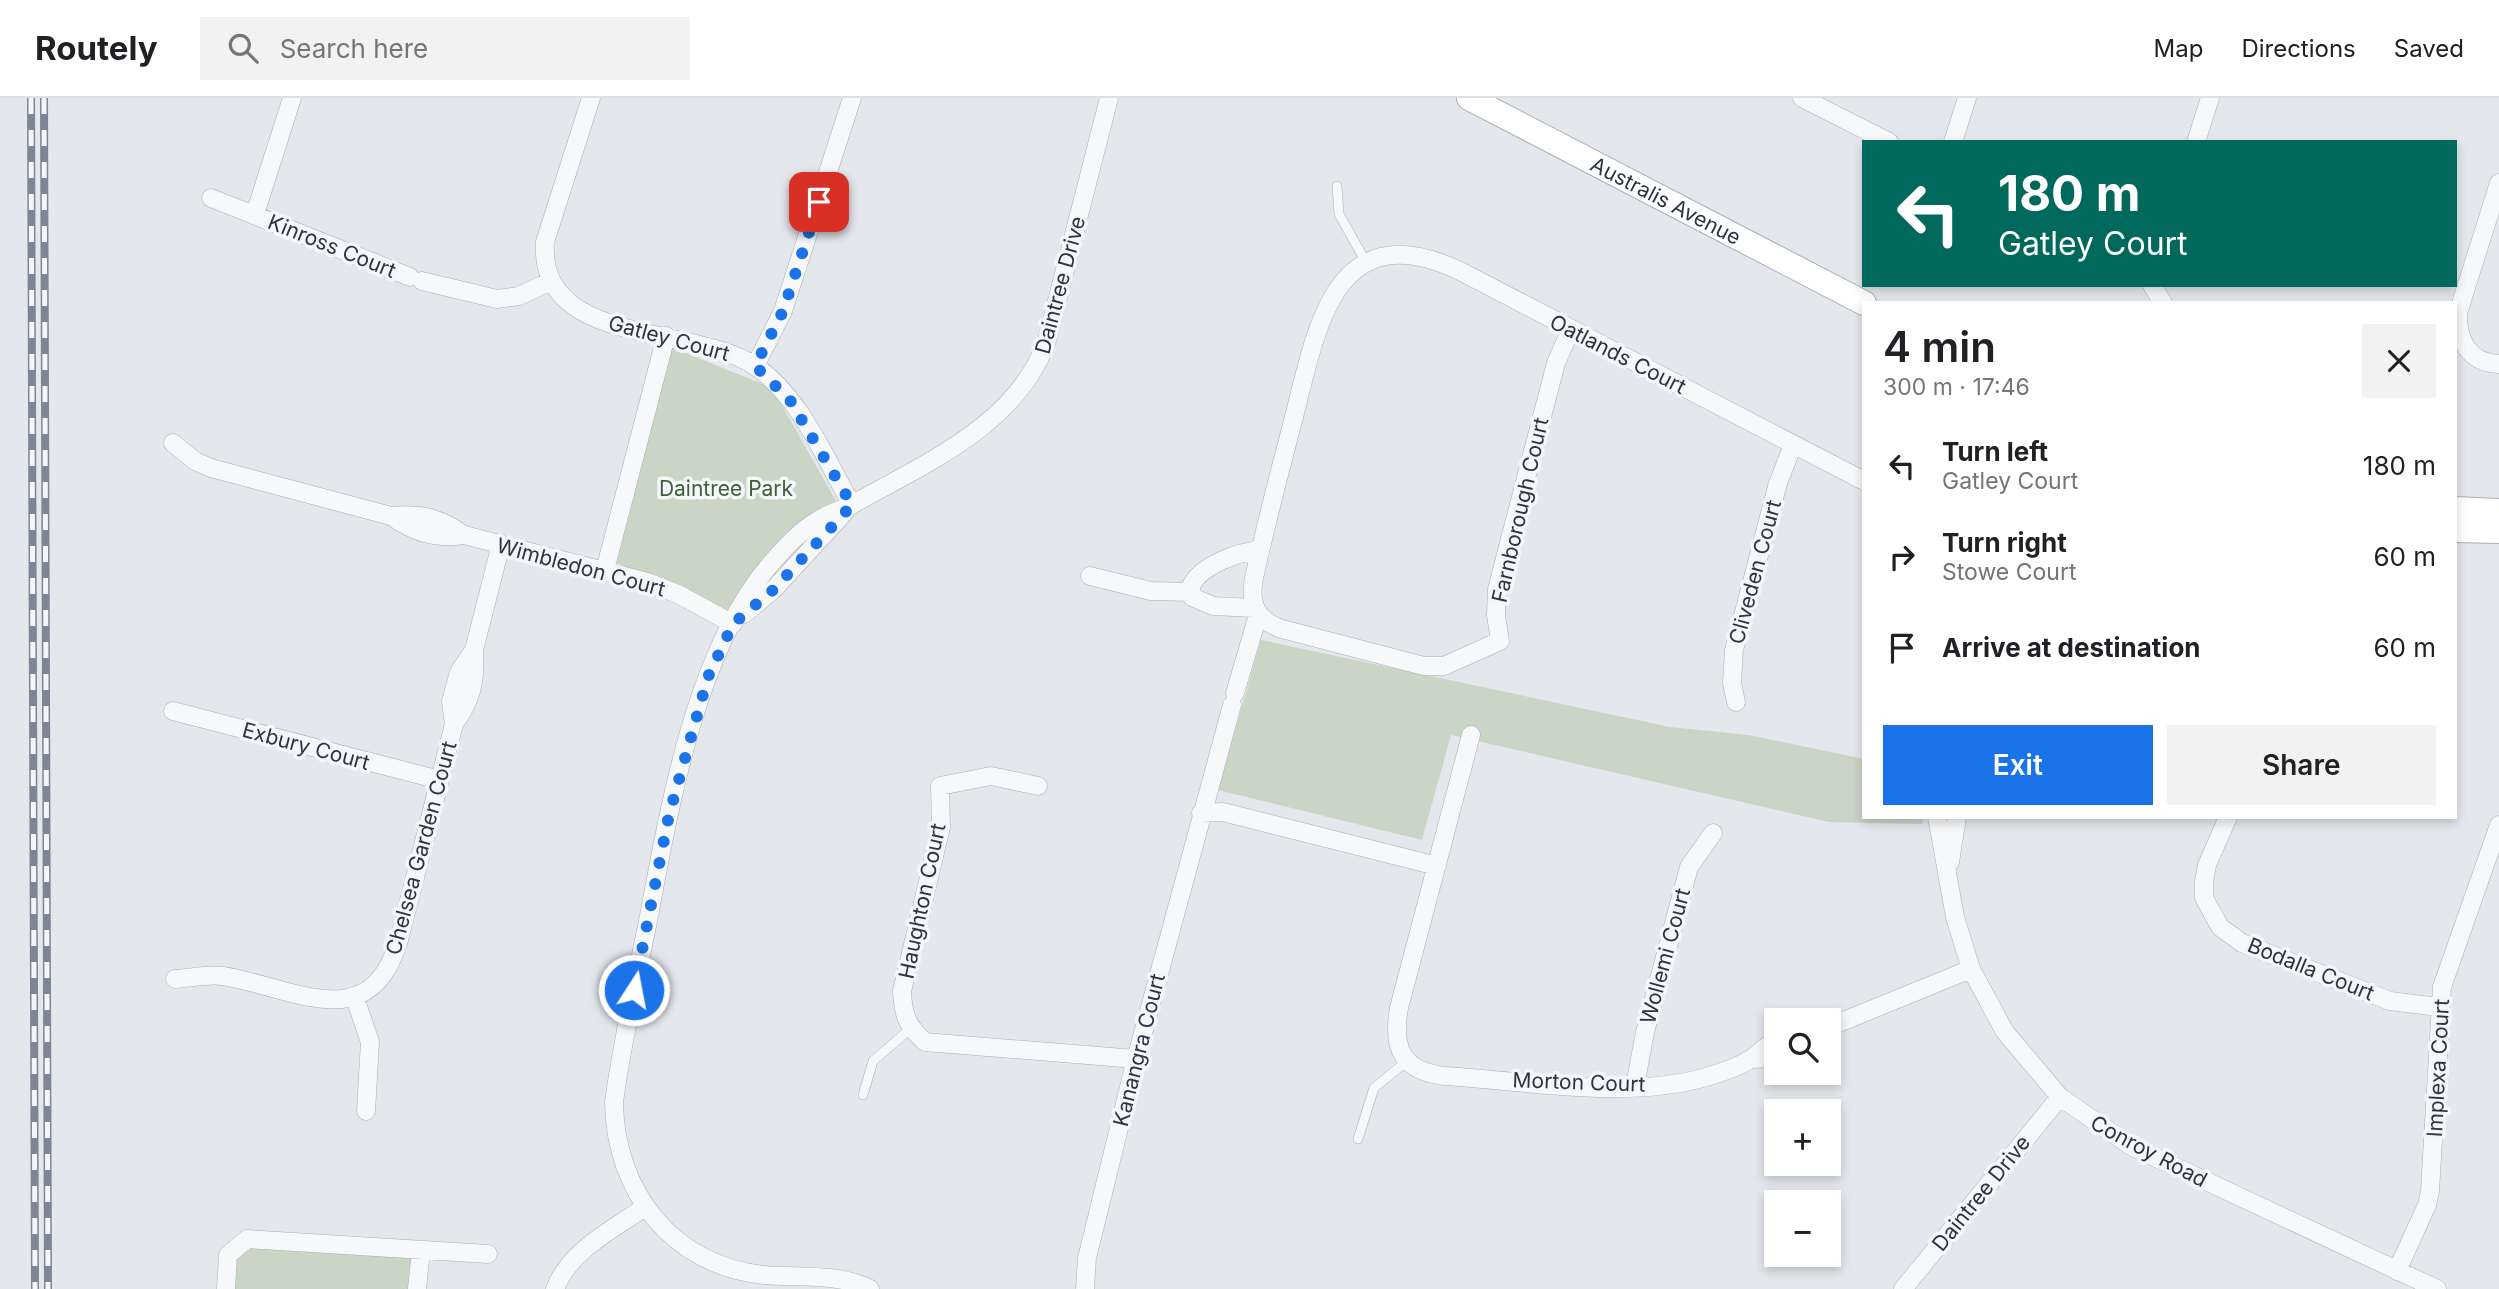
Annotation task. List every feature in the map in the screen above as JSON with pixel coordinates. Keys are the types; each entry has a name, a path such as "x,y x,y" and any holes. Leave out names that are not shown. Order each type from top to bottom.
{"street":[{"name":"Kinross Court","path":"255,214 292,98"},
{"path":"551,281 546,265 545,242 591,98"},
{"path":"755,366 783,311 852,98"},
{"name":"Daintree Drive","path":"870,1289 838,1280 746,1272 706,1260 672,1239 645,1207 625,1170 616,1138 614,1102 669,815 708,677 733,624 759,579 777,557 820,519 852,505 995,418 1032,374 1047,340 1110,98"},
{"name":"Australis Avenue","path":"1469,98 1862,302"},
{"path":"1802,98 1885,140"},
{"path":"1954,140 1967,98"},
{"path":"2197,140 2210,98"},
{"path":"2499,183 2458,313 2457,327 2461,344 2473,355 2489,364 2499,364"},
{"name":"Kinross Court","path":"211,198 416,279 497,299 519,296 551,281"},
{"name":"Oatlands Court","path":"1234,699 1256,612 1252,590 1260,550 1319,320 1342,282 1367,264 1396,256 1427,257 1862,480"},
{"name":"Gatley Court","path":"551,281 557,293 578,311 730,354 755,366 790,400 852,505"},
{"name":"Farnborough Court","path":"1256,612 1270,625 1282,629 1424,666 1444,666 1500,641 1496,615 1497,589 1556,363 1571,329"},
{"path":"605,570 666,336"},
{"name":"Wimbledon Court","path":"173,443 195,461 211,468 391,516 416,513 445,521 464,535 662,587 733,624"},
{"name":"Cliveden Court","path":"1737,702 1732,683 1734,650 1778,483 1793,444"},
{"path":"2457,509 2499,511"},
{"path":"2457,530 2499,531"},
{"name":"Chelsea Garden Court","path":"355,998 381,979 394,956 454,724 451,701 459,672 474,650 501,544"},
{"path":"1190,592 1199,575 1238,553 1260,550"},
{"path":"1090,576 1152,591 1190,592"},
{"path":"1190,592 1196,601 1256,612"},
{"name":"Kanangra Court","path":"1085,1289 1087,1258 1136,1059 1234,699"},
{"name":"Exbury Court","path":"173,711 440,780"},
{"path":"1407,1061 1398,1045 1396,1028 1471,735"},
{"name":"Haughton Court","path":"910,1029 903,1014 902,991 941,827 940,786 991,776 1038,786"},
{"path":"1201,813 1223,812 1437,866"},
{"name":"Conroy Road","path":"1937,819 1955,917 1971,969 2005,1032 2060,1097 2131,1146 2437,1289"},
{"name":"Conroy Road","path":"1948,872 1956,819"},
{"name":"Bodalla Court","path":"2227,819 2207,864 2204,882 2204,898 2220,927 2242,943 2390,1001 2439,1007"},
{"name":"Implexa Court","path":"2397,1271 2424,1213 2431,1191 2439,1007 2445,977 2499,825"},
{"name":"Wollemi Court","path":"1635,1086 1646,1032 1689,867 1713,833"},
{"path":"1841,1022 1971,969"},
{"path":"175,979 223,976 315,999 355,998 369,1042 366,1111"},
{"path":"910,1029 925,1042 946,1045 1136,1059"},
{"name":"Morton Court","path":"1751,1059 1764,1046"},
{"name":"Morton Court","path":"1407,1061 1424,1074 1598,1086 1635,1086 1691,1081 1751,1059 1764,1058"},
{"name":"Daintree Drive","path":"1903,1289 2060,1097"},
{"path":"555,1289 568,1267 583,1251 645,1207"},
{"path":"226,1289 228,1255 247,1239 488,1254"},
{"path":"417,1289 421,1250"}],"lane":[{"path":"1337,186 1339,214 1367,264"},
{"path":"863,1095 873,1061 910,1029"},
{"path":"1358,1139 1374,1088 1407,1061"}],"green space":[{"name":"Daintree Park","path":"669,346 772,388 836,501 728,612 617,563"},
{"path":"1261,640 1670,727 1749,735 1862,759 1862,819 1923,819 1922,824 1829,822 1451,735 1422,840 1218,790"},
{"path":"247,1239 421,1250 417,1289 226,1289 228,1255"}],"railway":[{"path":"31,98 35,1289"},
{"path":"44,98 48,1289"}],"route":[{"path":"634,990 669,815 699,701 708,677 733,624 773,590 852,505 790,400 755,366 783,311 819,202"}]}
